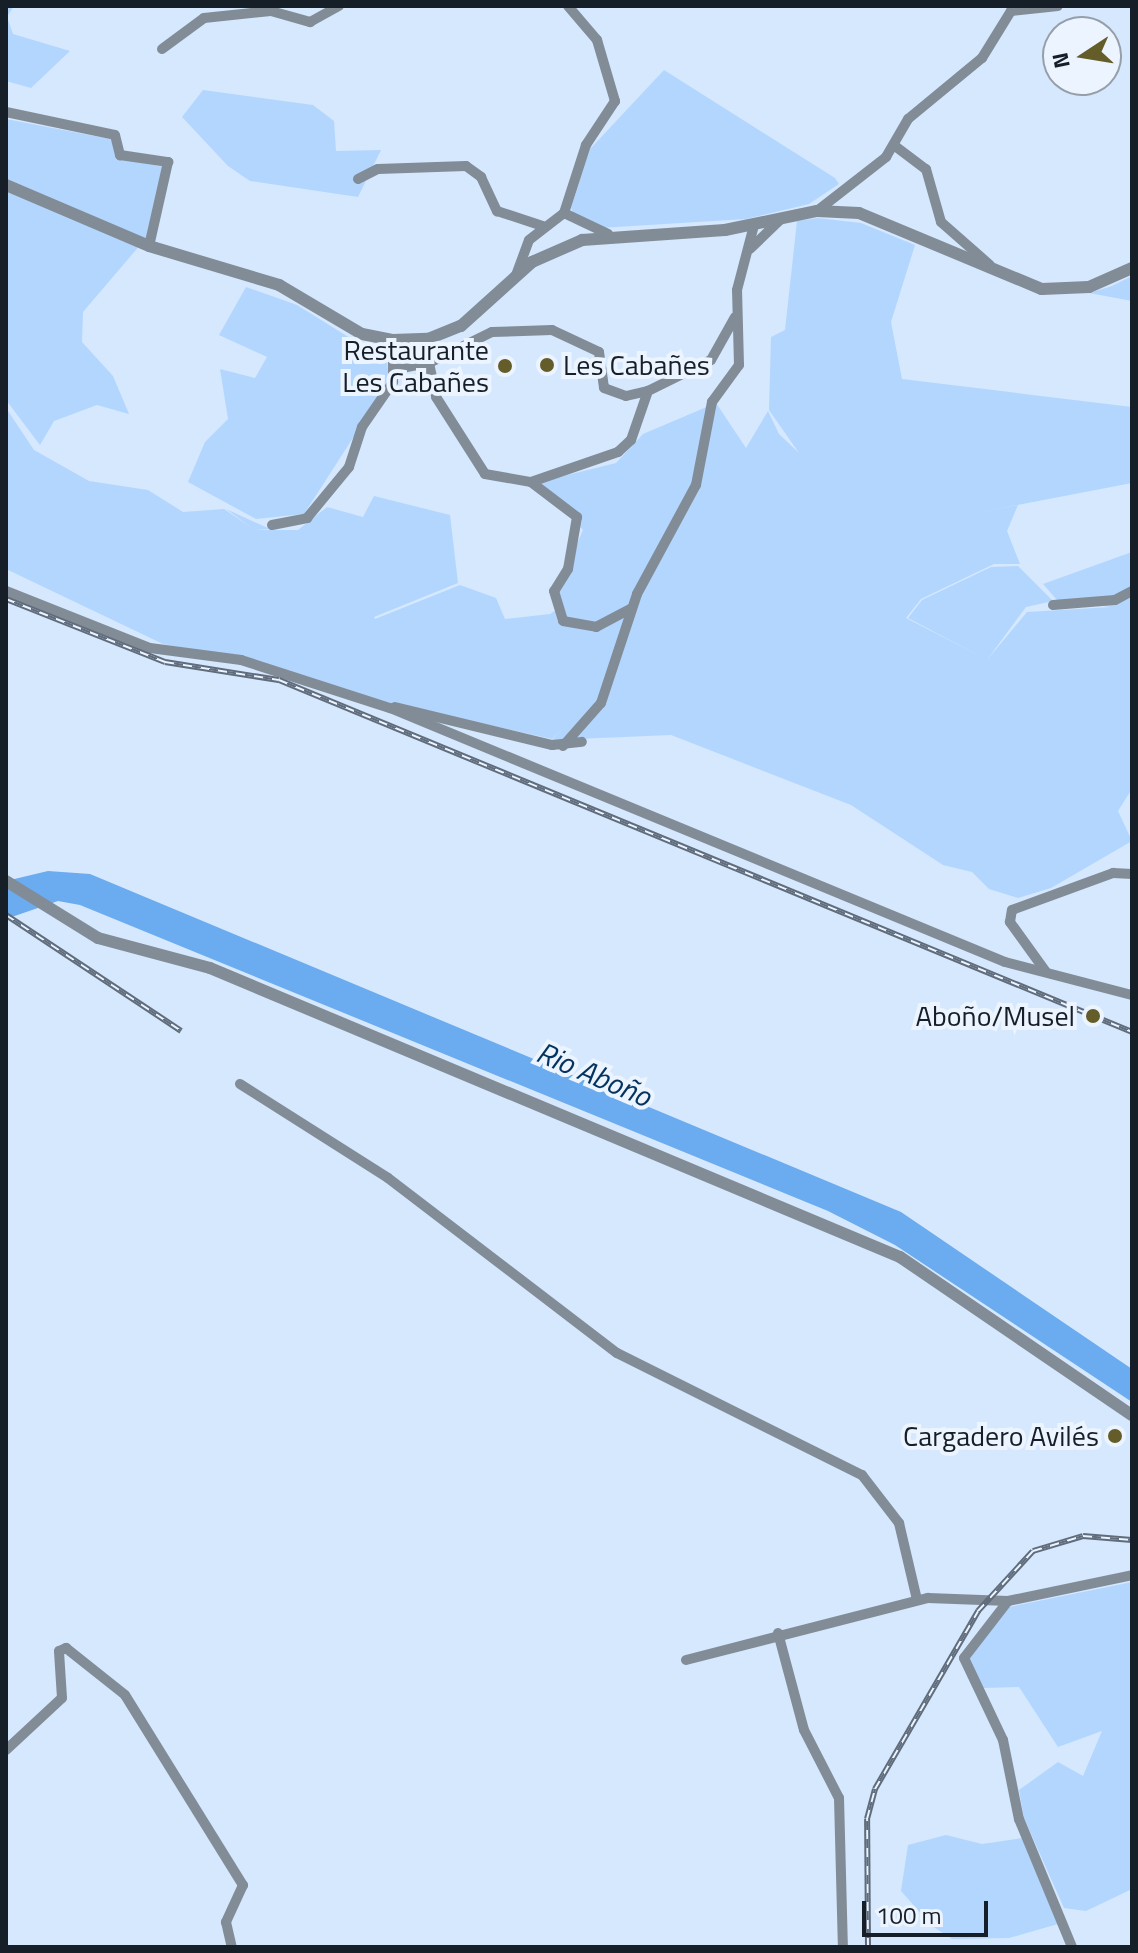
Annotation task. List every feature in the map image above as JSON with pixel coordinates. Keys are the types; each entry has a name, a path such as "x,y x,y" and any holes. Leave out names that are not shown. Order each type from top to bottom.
{"street":[{"path":"162,49 204,18 266,8 310,22 339,6"},
{"path":"515,278 521,253 543,226 564,213 586,145 615,101 597,40 568,6"},
{"path":"817,211 895,146 908,119 982,58 1011,11 1058,6"},
{"path":"6,112 115,135 120,155 168,162 149,246"},
{"path":"895,146 926,169 941,222 1001,276"},
{"path":"358,179 378,169 466,166 481,177 497,211 543,226"},
{"path":"6,185 149,246 279,285 362,334 393,340 445,334 491,305 515,278 557,249 608,234 754,225 817,211 859,213 1001,276 1064,290 1132,268"},
{"path":"564,213 608,234"},
{"path":"750,249 781,219"},
{"path":"397,369 429,363 492,332 552,330 599,352 604,388 626,396 648,391 711,360 735,317 754,225"},
{"path":"563,746 601,703 632,608 696,485 712,402 739,365 735,317"},
{"path":"272,525 307,518 325,503 397,369 393,340"},
{"path":"429,363 436,397 485,474 531,482 618,452 636,430 648,391"},
{"path":"531,482 580,526 554,591 563,621 596,627 632,608"},
{"path":"6,591 150,648 241,660 390,708 1046,972 1132,995"},
{"path":"1053,605 1115,600 1132,591"},
{"path":"390,708 563,746 582,742"},
{"path":"1046,972 1010,922 1012,910 1102,876 1132,874"},
{"path":"7,882 98,938 225,974 900,1257 1132,1415"},
{"path":"240,1084 388,1178 617,1353 862,1475 899,1523 917,1600"},
{"path":"686,1660 778,1633 917,1600 1008,1601 1132,1575"},
{"path":"1008,1601 964,1658 1003,1740 1019,1819 1072,1947"},
{"path":"778,1633 804,1730 839,1798 843,1947"},
{"path":"6,1750 62,1698 59,1651 66,1648 125,1695 243,1885 226,1922 232,1947"}],"shaded area":[{"path":"6,6 14,6 7,17 13,34 70,51 31,88 6,81"},
{"path":"664,70 835,178 839,184 809,204 746,219 600,228 575,217 571,208 590,149"},
{"path":"203,90 313,105 334,121 336,151 381,150 358,197 250,181 228,166 182,117"},
{"path":"6,119 110,139 121,158 168,168 147,237 83,312 82,342 113,376 129,414 97,405 54,421 40,445 6,400"},
{"path":"818,218 861,223 915,245 891,322 902,379 1132,407 1132,483 965,515 1018,505 1007,531 1020,564 994,564 921,599 906,618 980,656 908,618 922,600 991,567 1018,566 1053,601 1026,607 987,660 1027,612 1111,607 1057,600 1043,584 1132,552 1132,789 1118,811 1132,841 1051,888 1018,898 989,889 972,872 943,865 851,805 671,735 552,740 562,729 552,739 388,703 271,666 163,644 6,569 6,408 34,450 89,481 148,490 183,512 224,509 252,528 226,509 270,529 255,530 298,530 327,507 363,517 374,496 450,515 458,583 375,619 460,585 496,598 505,619 550,614 561,607 558,588 583,530 539,482 616,463 643,434 716,403 746,448 768,411 779,434 799,453 769,410 771,337 785,330 797,221"},
{"path":"1132,276 1132,301 1089,293 1112,286"},
{"path":"246,287 297,305 387,361 389,382 304,514 256,519 188,482 205,442 228,419 220,369 255,378 267,357 219,335"},
{"path":"1132,1582 1132,1889 1086,1911 1064,1908 1024,1818 1019,1790 1058,1762 1083,1776 1102,1731 1058,1747 1019,1687 983,1688 968,1657 1009,1607"},
{"path":"946,1835 982,1844 1023,1838 1058,1924 1009,1938 952,1939 932,1926 901,1891 908,1845"}],"water":[{"path":"48,871 90,874 901,1212 1132,1369 1132,1402 895,1245 828,1211 80,905 58,901 6,919 6,881"}],"railway":[{"path":"6,599 165,662 279,680 1132,1032"},
{"path":"6,915 181,1031"},
{"path":"868,1947 867,1819 875,1789 978,1611 1033,1551 1083,1536 1132,1540"}],"place":[{"name":"Les Cabañes","path":"547,365"},
{"name":"Restaurante Les Cabañes","path":"505,366"},
{"name":"Aboño/Musel","path":"1093,1016"},
{"name":"Cargadero Avilés","path":"1115,1436"}],"water label":[{"name":"Rio Aboño","path":"594,1074"}]}
